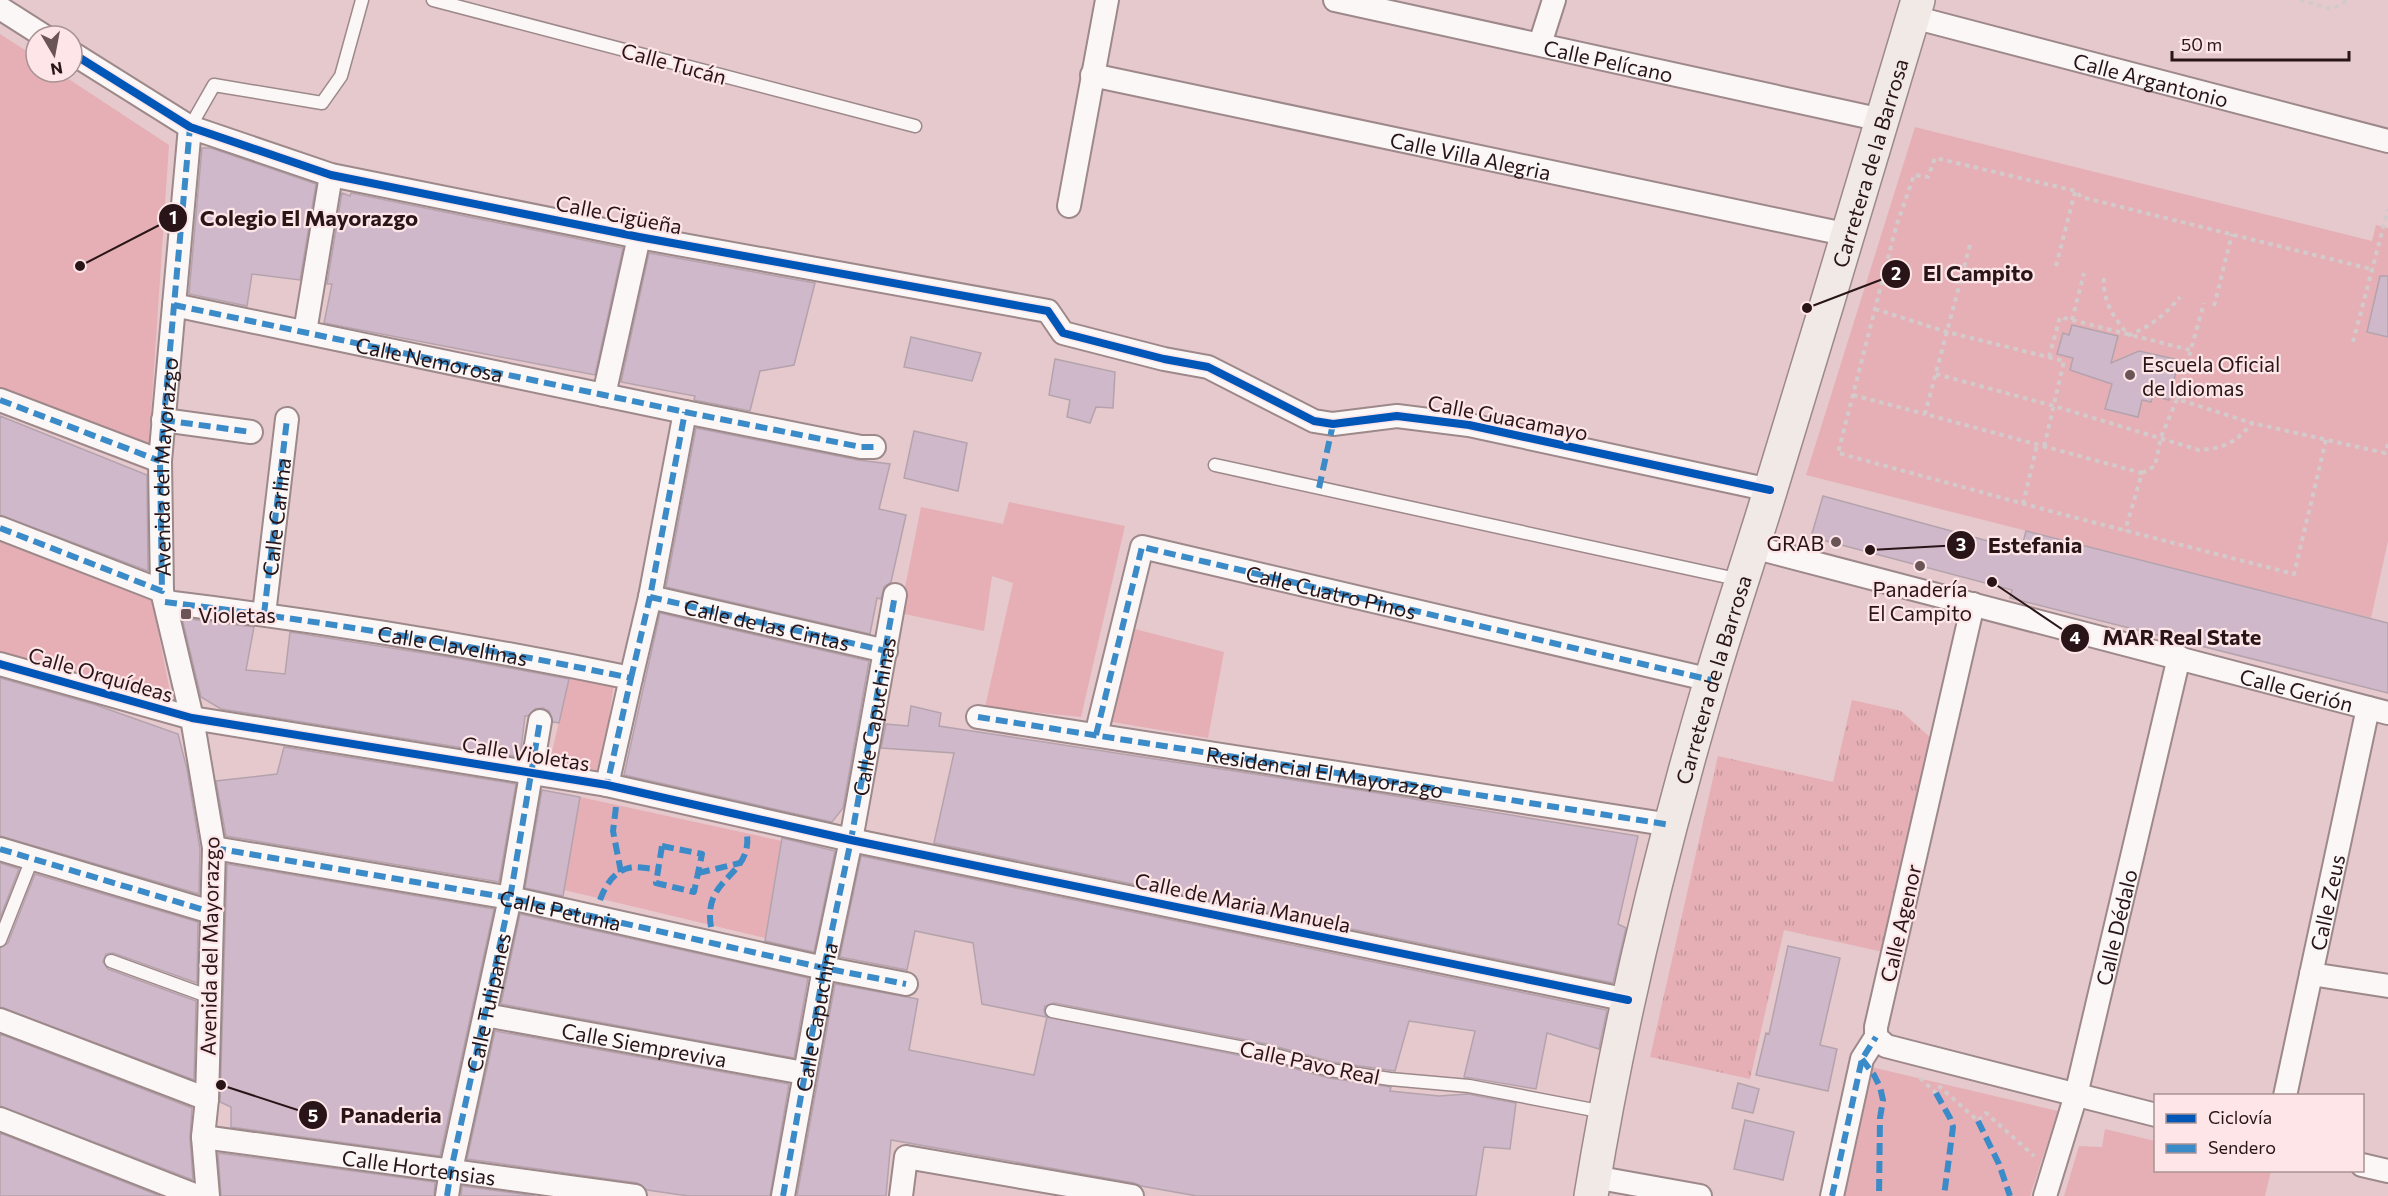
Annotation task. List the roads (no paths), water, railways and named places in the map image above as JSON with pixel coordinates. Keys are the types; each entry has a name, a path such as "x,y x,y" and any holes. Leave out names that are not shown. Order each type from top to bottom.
{"street":[{"name":"Calle Pelícano","path":"1335,0 1882,120"},
{"path":"1540,44 1554,0"},
{"path":"1069,206 1104,1"},
{"path":"0,8 25,24"},
{"name":"Carretera de la Barrosa","path":"1593,1186 1605,1112 1628,1000 1671,825 1711,680 1915,9"},
{"name":"Calle Argantonio","path":"1915,9 2388,141"},
{"name":"Calle Cigüeña","path":"84,61 190,127 331,175 639,237 1048,311"},
{"name":"Calle Villa Alegria","path":"1092,75 1848,235"},
{"name":"Avenida del Mayorazgo","path":"190,127 160,461 164,597 192,718 214,848 207,1099 202,1137 208,1196"},
{"path":"305,332 331,175"},
{"path":"604,395 639,237"},
{"name":"Calle Nemorosa","path":"174,305 685,412 861,447 874,447"},
{"name":"Calle Guacamayo","path":"1048,311 1063,333 1164,359 1208,367 1314,421 1333,424 1397,416 1469,425 1770,490"},
{"path":"0,400 160,461"},
{"path":"607,785 650,597 685,412"},
{"name":"Calle Carlina","path":"264,615 287,418"},
{"path":"163,420 251,432"},
{"name":"Calle Clavellinas","path":"0,528 164,597 534,658 631,678"},
{"name":"Calle Cuatro Pinos","path":"1096,735 1142,546 1711,680"},
{"name":"Calle Gerión","path":"1753,547 2378,710"},
{"name":"Calle Capuchinas","path":"851,840 895,595"},
{"name":"Calle de las Cintas","path":"650,597 886,651"},
{"name":"Calle Agenor","path":"1876,1037 1876,1028 1973,604"},
{"name":"Calle Dédalo","path":"2045,1196 2076,1095 2179,657"},
{"name":"Calle Orquídeas","path":"0,664 192,718"},
{"name":"Calle Zeus","path":"2285,1094 2311,974 2378,710"},
{"name":"Residencial El Mayorazgo","path":"978,717 1671,825"},
{"name":"Calle Violetas","path":"192,718 607,785 851,840"},
{"name":"Calle Violetas","path":"531,771 540,721"},
{"name":"Calle Tulipanes","path":"447,1196 510,898 531,771"},
{"name":"Calle Capuchina","path":"783,1196 824,968 851,840"},
{"name":"Calle de Maria Manuela","path":"851,840 1628,1000"},
{"name":"Calle Petunia","path":"214,848 510,898 906,984"},
{"path":"0,849 212,912"},
{"path":"2311,974 2388,986"},
{"name":"Calle Siempreviva","path":"485,1015 804,1073"},
{"path":"0,1020 207,1099"},
{"path":"1832,1196 1862,1059 1876,1037 1886,1046 2154,1114"},
{"path":"0,1119 197,1196"},
{"name":"Calle Hortensias","path":"202,1137 635,1196"},
{"path":"901,1196 906,1157 1132,1196"},
{"path":"2364,1165 2388,1171"},
{"path":"1593,1186 1700,1196"}],"lane":[{"path":"190,127 214,85 322,103 341,76 362,0"},
{"name":"Calle Tucán","path":"433,0 915,126"},
{"path":"1215,465 1742,580"},
{"path":"0,940 32,859"},
{"path":"111,961 210,997"},
{"name":"Calle Pavo Real","path":"1052,1011 1265,1052 1330,1070 1390,1079 1469,1086 1605,1112"}],"place":[{"name":"Colegio El Mayorazgo","path":"80,266"},
{"name":"El Campito","path":"1807,308"},
{"name":"Escuela Oficial de Idiomas","path":"2130,375"},
{"name":"GRAB","path":"1836,542"},
{"name":"Estefania","path":"1870,550"},
{"name":"Panadería El Campito","path":"1920,566"},
{"name":"MAR Real State","path":"1992,582"},
{"name":"Violetas","path":"186,614"},
{"name":"Panaderia","path":"221,1085"}]}
